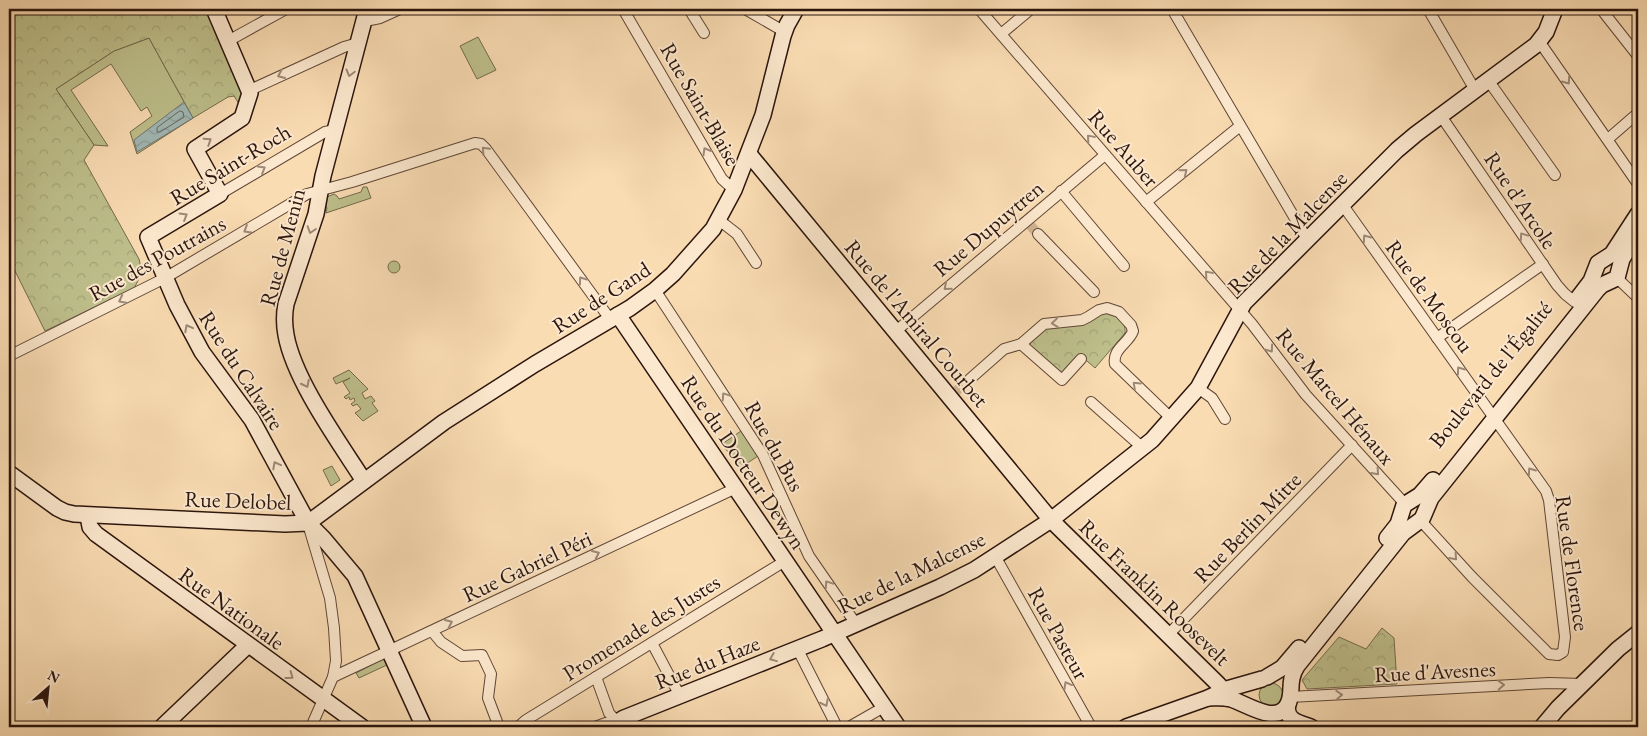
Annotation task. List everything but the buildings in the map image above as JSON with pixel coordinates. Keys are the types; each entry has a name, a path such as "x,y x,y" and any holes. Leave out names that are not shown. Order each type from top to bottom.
{"street":[{"path":"214,9 250,90 242,118 195,149 220,194"},
{"path":"228,41 286,9"},
{"path":"366,15 380,18 400,9"},
{"name":"Rue Saint-Blaise","path":"623,9 722,179 734,190"},
{"path":"689,9 704,34"},
{"path":"745,9 785,32"},
{"name":"Rue de Gand","path":"308,523 454,415 614,317 655,290 669,278 706,238 719,220 734,190 766,106 785,32 796,9"},
{"name":"Rue Auber","path":"979,9 1240,311"},
{"path":"1001,34 1031,9"},
{"path":"1172,9 1308,239"},
{"path":"1428,9 1475,90"},
{"name":"Rue de la Malcense","path":"834,633 955,580 1051,520 1144,449 1198,388 1244,303 1397,150 1539,41 1548,27 1554,9"},
{"path":"1601,9 1638,56"},
{"name":"Rue de Menin","path":"364,481 310,393 289,349 284,319 286,304 315,216 334,130 366,15"},
{"path":"1539,41 1638,184"},
{"path":"250,90 348,45 358,43"},
{"path":"1488,80 1555,175"},
{"path":"1608,139 1638,113"},
{"name":"Rue d'Arcole","path":"1441,116 1542,264 1561,290 1575,302"},
{"path":"1146,202 1240,126"},
{"name":"Rue Saint-Roch","path":"148,237 325,132 334,130"},
{"name":"Rue des Poutrains","path":"9,356 165,278 302,196 466,144 475,143 481,144 486,149 614,317"},
{"name":"Rue de l'Amiral Courbet","path":"749,154 896,331 952,394 1051,520"},
{"name":"Rue Dupuytren","path":"896,331 1028,223 1061,191 1105,155"},
{"path":"1061,191 1124,266"},
{"name":"Rue de Moscou","path":"1342,204 1492,414"},
{"name":"Boulevard de l'Égalité","path":"1290,698 1292,675 1298,666 1402,533 1421,519 1431,498 1591,281 1600,264 1616,248 1638,214"},
{"path":"719,220 737,234 756,263"},
{"name":"Boulevard de l'Égalité","path":"1126,727 1224,694 1279,671 1396,527 1406,506 1420,495 1492,414 1596,290 1615,276 1622,259 1638,233"},
{"path":"1038,234 1094,292"},
{"name":"Rue du Calvaire","path":"148,237 193,337 252,420 308,523 320,534 352,572 424,727"},
{"path":"1437,338 1542,264"},
{"path":"1600,264 1597,274 1600,279 1615,276 1638,298"},
{"name":"Rue du Bus","path":"655,290 763,455 809,556 856,624"},
{"path":"970,379 1004,349 1021,344 1044,324 1082,320 1102,309 1115,310 1131,325 1133,331 1131,337 1115,354 1115,364 1172,418"},
{"name":"Rue Marcel Hénaux","path":"1240,311 1297,384 1406,506"},
{"name":"Rue du Docteur Dewyn","path":"614,317 736,488 898,727"},
{"path":"1021,344 1062,380 1081,358"},
{"path":"1198,388 1212,398 1225,419"},
{"path":"1090,402 1144,449"},
{"name":"Rue de Florence","path":"1421,519 1472,577 1550,654 1561,654 1566,643 1548,496 1492,414"},
{"name":"Rue Berlin Mitte","path":"1168,635 1352,445"},
{"name":"Rue Delobel","path":"9,473 57,508 71,514 308,523"},
{"name":"Rue Gabriel Péri","path":"333,678 736,488"},
{"path":"1416,501 1421,504 1421,519 1407,522 1403,518 1406,506 1416,501"},
{"name":"Rue Nationale","path":"88,516 90,527 96,534 362,727"},
{"name":"Rue Franklin Roosevelt","path":"1051,520 1168,635 1224,694"},
{"path":"308,523 333,613 336,661 333,678 311,727"},
{"name":"Rue Pasteur","path":"995,556 1091,727"},
{"name":"Promenade des Justes","path":"518,727 526,720 785,561"},
{"path":"432,632 441,642 462,656 482,655 491,674 488,698 499,727"},
{"name":"Rue du Haze","path":"595,727 606,723 617,725 624,718 834,633"},
{"path":"1542,727 1582,684 1618,649 1637,634"},
{"path":"652,643 680,696"},
{"path":"162,727 252,648"},
{"path":"176,727 252,648"},
{"path":"797,648 837,727"},
{"path":"1266,717 1255,703 1253,693 1255,686 1265,678 1275,677 1282,679 1287,685 1290,698 1288,714 1291,719 1311,727"},
{"path":"596,678 609,713 617,725"},
{"name":"Rue d'Avesnes","path":"1290,698 1549,683 1582,684"},
{"path":"1224,694 1266,717"},
{"path":"1266,717 1281,711 1290,698"},
{"path":"849,727 884,707"}],"green space":[{"path":"9,9 210,9 245,89 241,107 234,96 228,97 193,118 149,38 114,51 56,89 94,145 84,160 139,259 140,271 134,288 45,331 9,259"},
{"path":"478,37 496,70 477,79 460,46"},
{"path":"149,38 193,118 137,154 130,132 152,116 147,107 141,111 111,64 71,90 108,146 94,145 56,89 114,51"},
{"path":"363,187 367,187 371,198 326,213 327,197 334,194 339,199 361,192"},
{"path":"392,261 396,261 400,267 396,273 392,273 388,269 388,265"},
{"path":"1103,312 1119,318 1124,324 1125,333 1095,368 1080,355 1062,375 1028,346 1043,329 1081,325"},
{"path":"349,370 368,389 362,393 365,399 371,396 375,401 372,403 378,411 363,421 355,413 361,409 357,404 353,406 351,404 355,401 354,398 350,400 349,397 346,399 344,397 350,393 343,382 350,378 336,384 333,378"},
{"path":"741,431 758,456 740,468 722,444"},
{"path":"332,466 340,480 331,486 323,470"},
{"path":"1382,628 1394,638 1397,684 1307,689 1302,680 1339,637 1366,649"},
{"path":"383,659 389,664 359,678 356,673"},
{"path":"1271,683 1280,686 1283,695 1280,704 1271,707 1262,704 1259,695 1262,686"}],"water":[{"path":"184,102 193,118 137,152 134,140"}],"tunnel":[{"path":"1030,225 1038,234"},
{"path":"955,392 970,379"}]}
